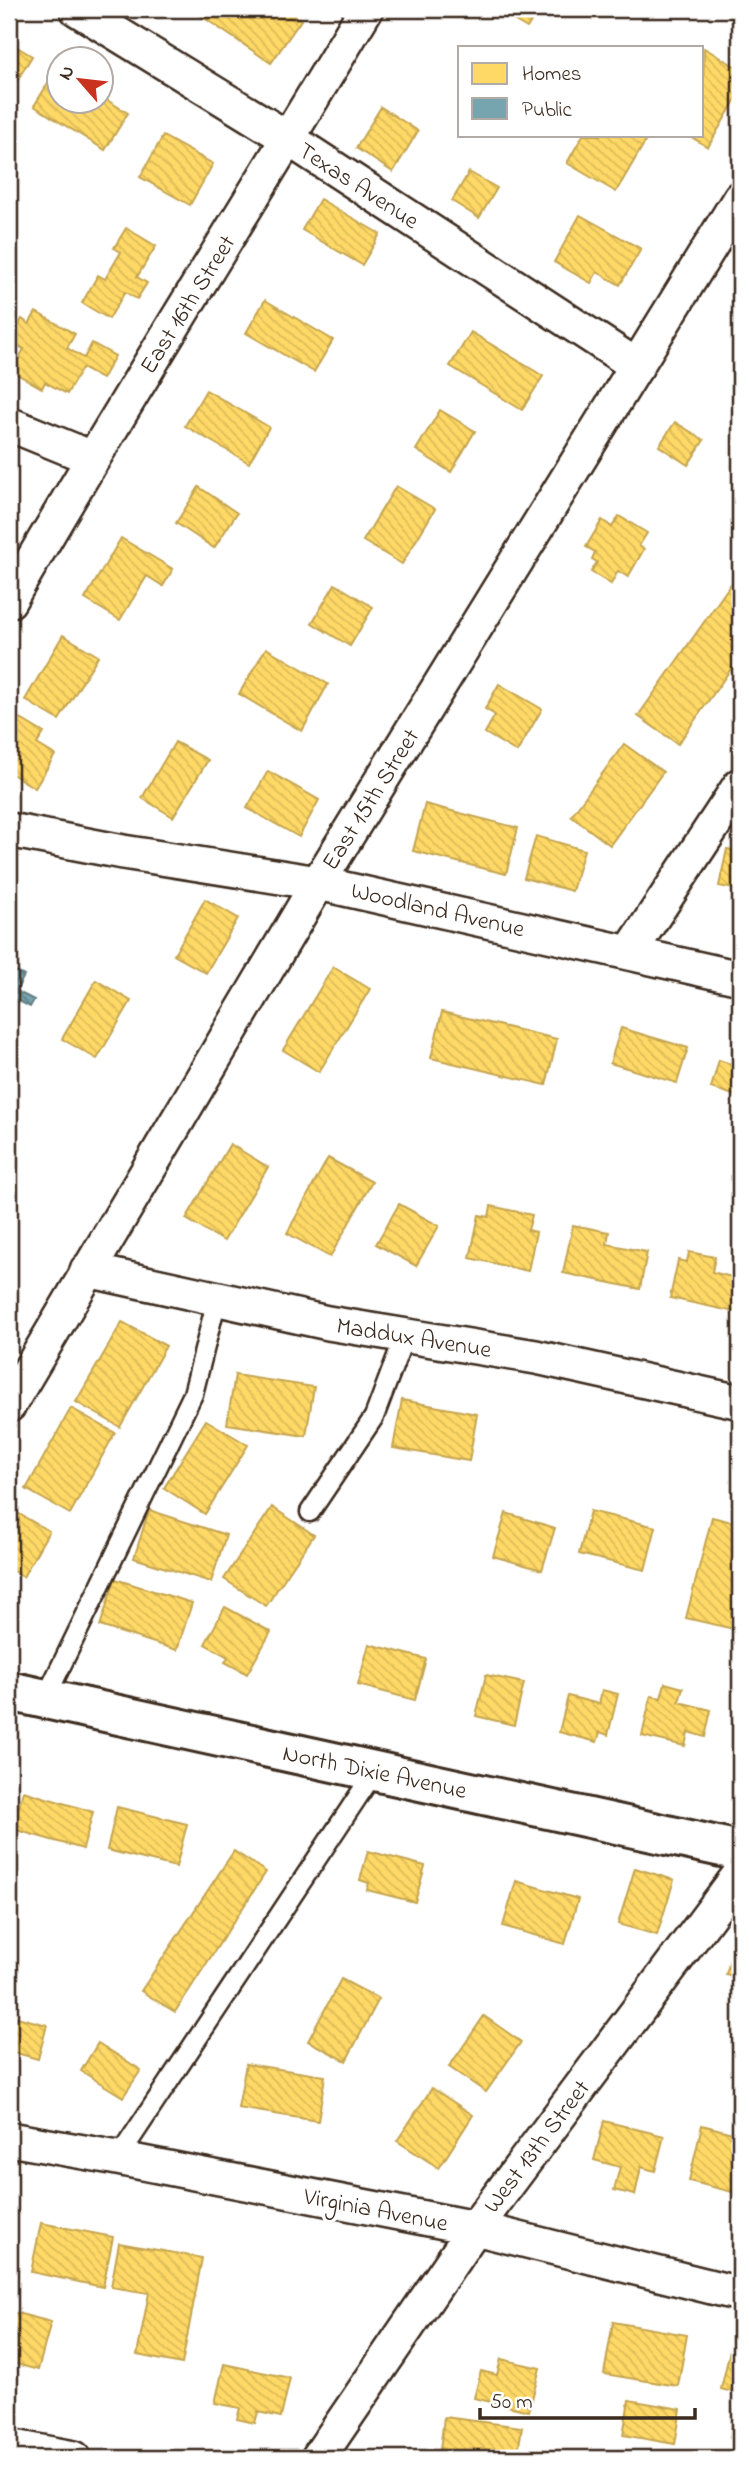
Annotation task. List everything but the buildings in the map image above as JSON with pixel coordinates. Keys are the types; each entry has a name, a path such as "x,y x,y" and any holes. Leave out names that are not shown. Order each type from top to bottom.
{"street":[{"name":"Texas Avenue","path":"77,9 289,139 637,366"},
{"name":"East 16th Street","path":"9,601 92,458 366,9"},
{"name":"East 15th Street","path":"9,1405 318,883 740,198"},
{"path":"9,424 92,458"},
{"path":"630,952 740,785"},
{"name":"Woodland Avenue","path":"9,830 123,852 318,883 740,978"},
{"name":"Maddux Avenue","path":"88,1270 328,1322 536,1357 740,1402"},
{"name":"North Dixie Avenue","path":"9,1690 740,1851"},
{"name":"West 13th Street","path":"318,2458 475,2228 740,1874"},
{"name":"Virginia Avenue","path":"9,2139 475,2228 740,2294"},
{"path":"9,2446 74,2458"}],"lane":[{"path":"45,1699 193,1394 218,1299"},
{"path":"310,1512 373,1417 405,1335"},
{"path":"118,2158 375,1770"}]}
